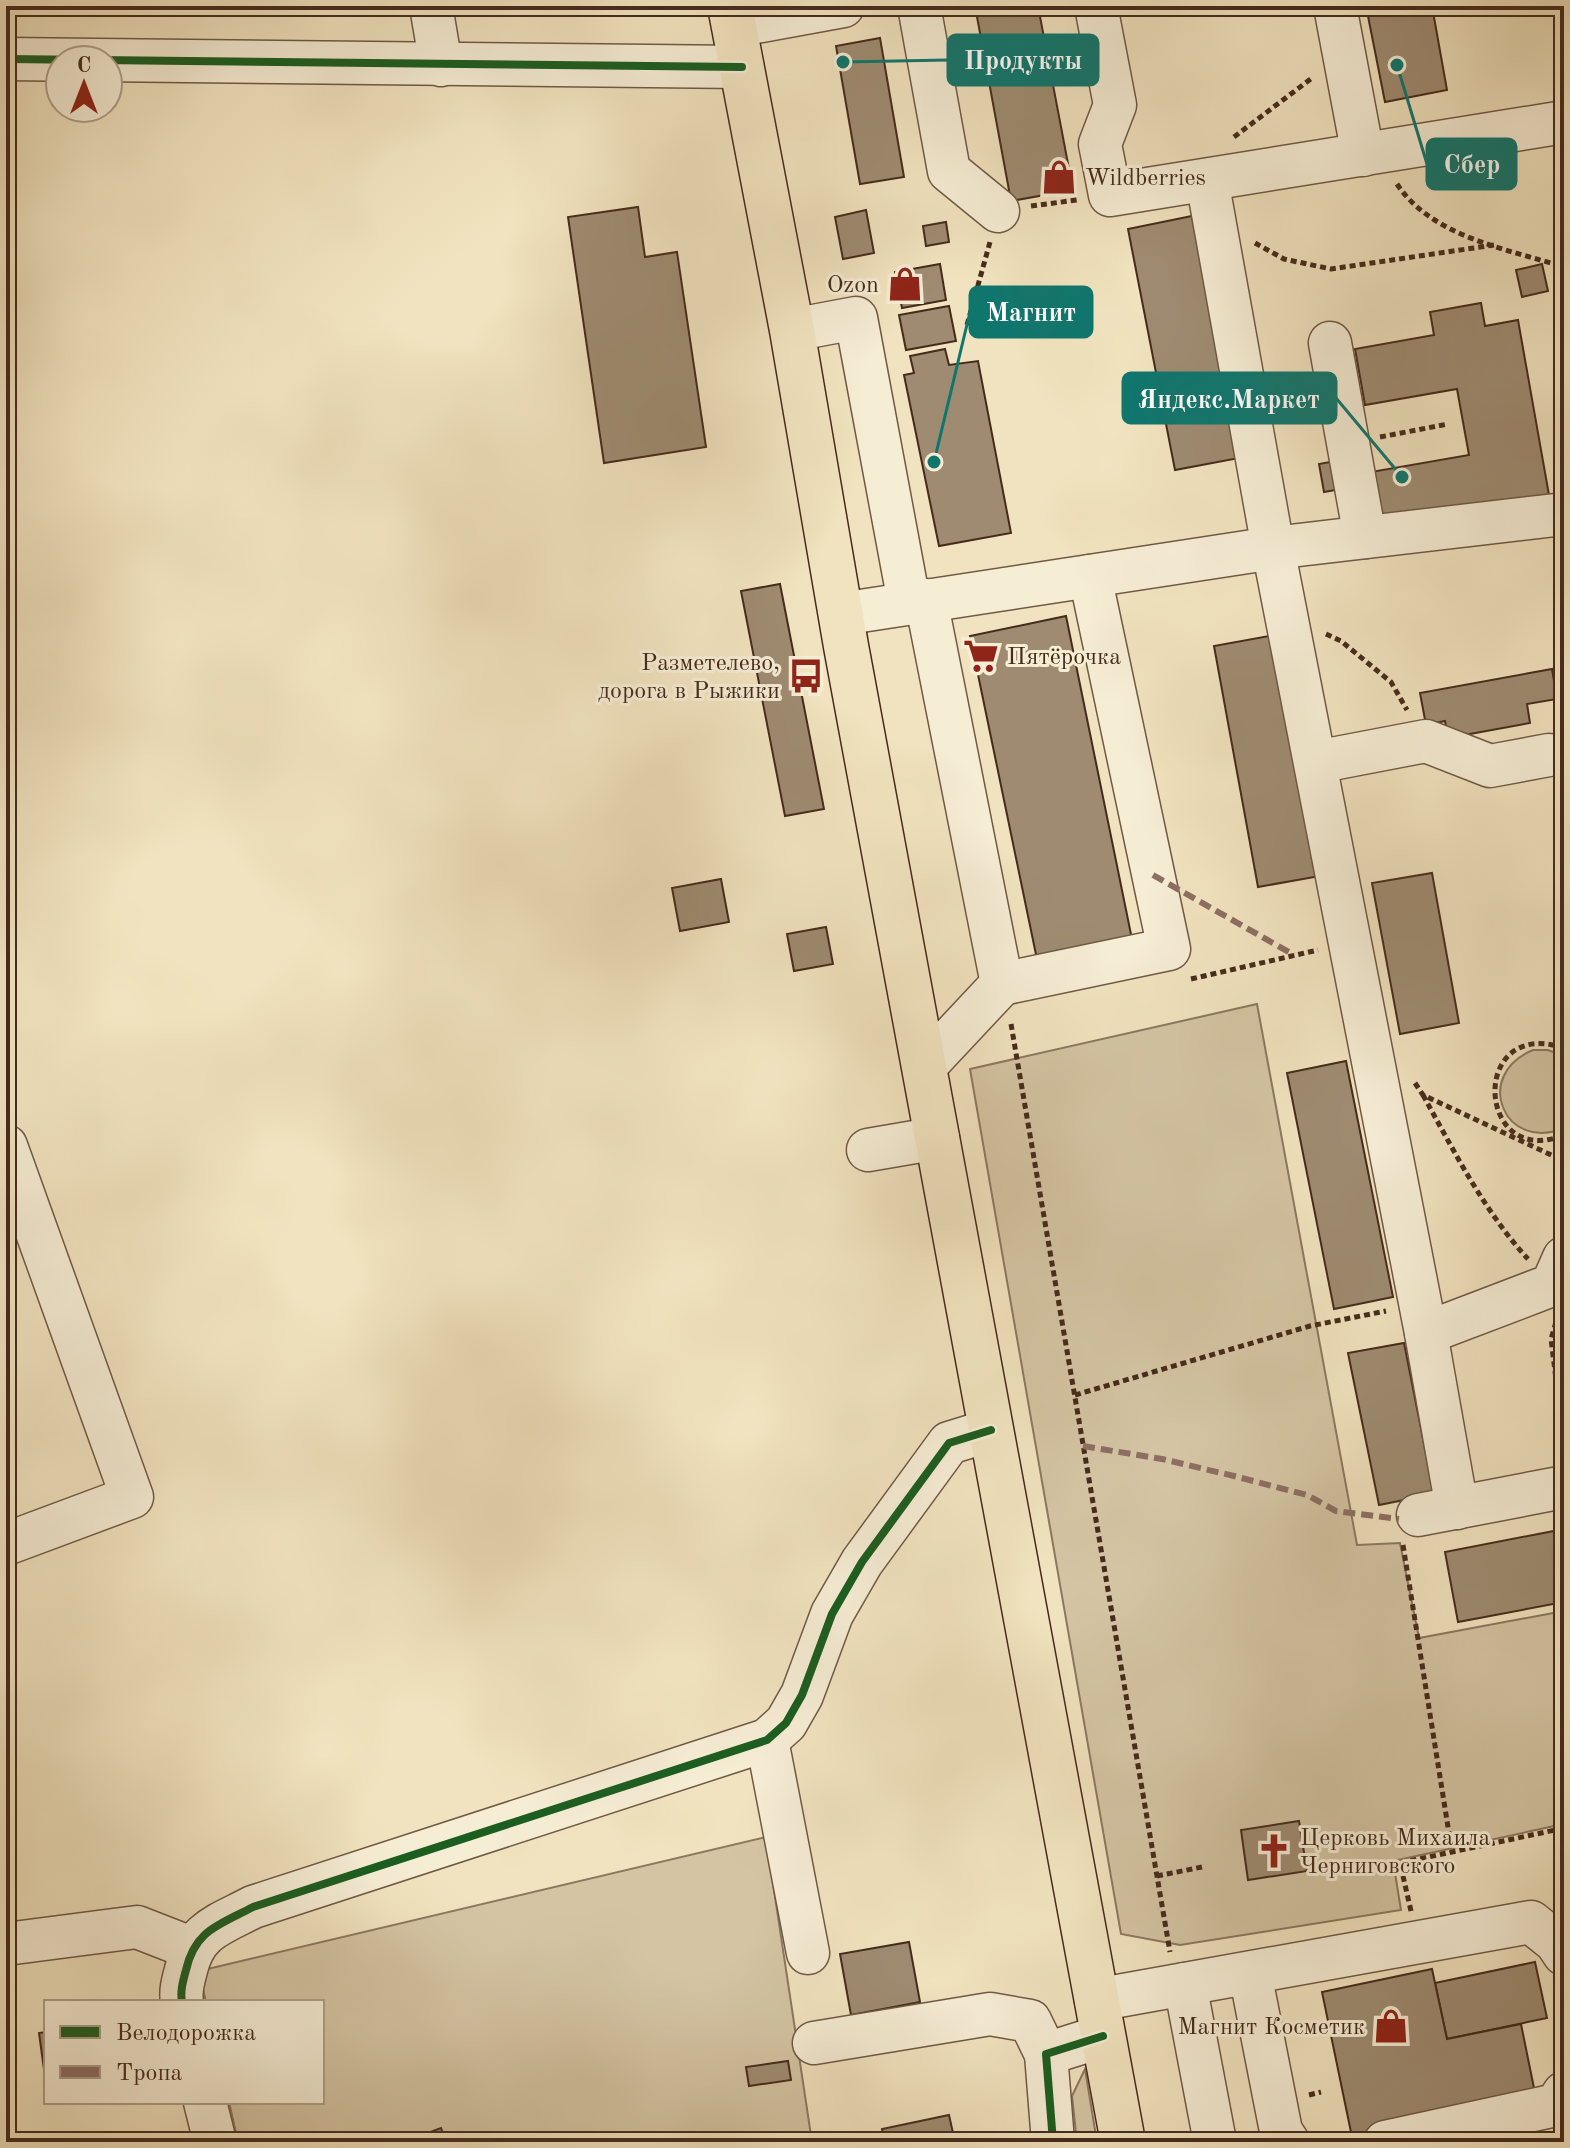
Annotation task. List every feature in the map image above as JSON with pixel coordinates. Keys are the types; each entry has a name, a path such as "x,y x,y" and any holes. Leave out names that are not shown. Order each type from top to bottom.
{"main road":[{"path":"735,33 1123,2142"}],"street":[{"path":"431,6 441,65"},
{"path":"6,59 441,65 735,33 843,6"},
{"path":"919,6 949,171 998,211"},
{"path":"1096,6 1115,105 1100,144 1110,195 1564,122"},
{"path":"1335,6 1345,62 1370,154"},
{"path":"1207,180 1273,548 1423,1319 1437,1511 1564,1487"},
{"path":"792,330 856,318 1006,1001"},
{"path":"1330,343 1365,537"},
{"path":"841,614 1273,548 1564,514"},
{"path":"925,1066 1006,1001 1169,949 1090,576"},
{"path":"1316,762 1426,741 1490,766 1549,755"},
{"path":"868,1150 938,1138"},
{"path":"6,1146 132,1497 6,1544"},
{"path":"1423,1319 1558,1271"},
{"path":"182,2000 180,1993 191,1948 213,1927 253,1907 767,1740 786,1723 802,1695 832,1614 862,1562 949,1443 991,1430"},
{"path":"767,1740 808,1953"},
{"path":"1046,2054 1100,2018 1185,1984 1531,1922 1556,1942 1564,1954"},
{"path":"6,1944 137,1927 191,1948"},
{"path":"1250,1973 1281,2131 1288,2142"},
{"path":"1185,1984 1215,2142"},
{"path":"814,2043 990,2014 1030,2021 1046,2054 1053,2142"},
{"path":"1385,2142 1556,2105 1564,2093"},
{"path":"206,2104 215,2142"}],"path":[{"path":"1228,141 1322,71 1345,62"},
{"path":"1370,154 1406,198 1452,231 1564,267"},
{"path":"967,325 998,211 1110,195"},
{"path":"1215,222 1284,259 1331,269 1494,245"},
{"path":"1348,442 1448,424"},
{"path":"1286,613 1341,641 1391,682 1426,741"},
{"path":"1006,1001 1170,1955 1185,1984"},
{"path":"1564,1048 1549,1043 1532,1043 1524,1047 1503,1061 1495,1076 1493,1093 1496,1110 1518,1137 1553,1140 1564,1135"},
{"path":"1414,1082 1509,1238 1558,1271 1562,1298 1551,1339 1564,1444"},
{"path":"1423,1095 1564,1161"},
{"path":"1075,1395 1310,1326 1423,1319"},
{"path":"1437,1511 1399,1519 1452,1852"},
{"path":"1418,1943 1400,1863 1555,1830 1564,1873"},
{"path":"1157,1876 1202,1867"}],"shaded area":[{"path":"1257,1004 1357,1545 1400,1543 1419,1638 1564,1611 1564,1846 1559,1825 1393,1861 1401,1910 1180,1945 1121,1934 970,1069"},
{"path":"1533,1050 1548,1050 1564,1056 1564,1128 1543,1133 1525,1130 1512,1121 1503,1108 1500,1092 1504,1076 1514,1062"},
{"path":"766,1837 812,2142 238,2142 229,2104 324,2104 324,2000 206,2000 199,1971"},
{"path":"1085,2069 1097,2142 1077,2142 1072,2096"}],"building":[{"path":"975,6 1038,6 1073,190 1011,201"},
{"path":"1366,6 1432,6 1447,90 1385,102"},
{"path":"880,38 904,177 860,184 836,46"},
{"path":"638,207 645,257 677,252 706,447 604,463 568,217"},
{"path":"866,210 874,253 843,259 835,217"},
{"path":"1192,216 1239,458 1175,470 1128,229"},
{"path":"946,222 949,242 926,246 923,226"},
{"path":"940,264 946,300 902,308 895,272"},
{"path":"1542,264 1548,291 1522,297 1516,270"},
{"path":"1481,303 1485,326 1518,320 1549,495 1380,525 1371,472 1469,455 1457,389 1365,405 1355,349 1434,335 1430,312"},
{"path":"949,306 956,341 906,350 899,315"},
{"path":"945,349 949,365 978,361 1011,533 939,546 904,375 914,373 910,356"},
{"path":"1336,461 1341,489 1324,492 1319,464"},
{"path":"780,584 824,809 785,816 741,591"},
{"path":"1066,616 1134,949 1039,969 970,636"},
{"path":"1275,635 1320,876 1258,887 1214,646"},
{"path":"1552,669 1557,699 1527,704 1530,723 1448,738 1445,721 1426,725 1420,693"},
{"path":"1432,873 1459,1023 1400,1034 1372,883"},
{"path":"721,879 729,922 680,931 672,888"},
{"path":"826,927 833,964 794,971 787,934"},
{"path":"1346,1061 1393,1297 1334,1309 1287,1073"},
{"path":"1404,1343 1434,1494 1379,1505 1348,1353"},
{"path":"1564,1529 1564,1602 1458,1622 1445,1552"},
{"name":"Церковь Михаила Черниговского","path":"1299,1821 1307,1871 1248,1880 1241,1830"},
{"path":"909,1942 920,2002 851,2015 840,1954"},
{"path":"1535,1962 1547,2018 1447,2039 1435,1983"},
{"path":"1432,1969 1447,2039 1521,2024 1536,2098 1352,2137 1322,1992"},
{"path":"44,2032 44,2069 39,2033"},
{"path":"788,2061 791,2080 749,2086 746,2067"},
{"path":"949,2115 955,2142 884,2142 882,2129"},
{"path":"441,2128 446,2142 406,2142 406,2141"},
{"path":"325,2133 326,2142 287,2142 287,2137"}],"marked path":[{"path":"1153,875 1294,955"},
{"path":"1083,1446 1162,1459 1234,1476 1307,1495 1336,1511 1399,1519"}],"cycle path":[{"path":"6,59 742,67"},
{"path":"182,2000 184,1978 195,1946 210,1930 253,1907 767,1740 786,1723 802,1695 832,1614 862,1562 949,1443 991,1430"},
{"path":"1053,2142 1046,2054 1103,2036"}],"place":[{"name":"Продукты","path":"843,62"},
{"name":"Сбер","path":"1397,65"},
{"name":"Wildberries","path":"1059,177"},
{"name":"Ozon","path":"905,284"},
{"name":"Магнит","path":"934,462"},
{"name":"Яндекс.Маркет","path":"1402,477"},
{"name":"Пятёрочка","path":"981,656"},
{"name":"Разметелево, дорога в Рыжики","path":"806,676"},
{"name":"Церковь Михаила Черниговского","path":"1274,1851"},
{"name":"Магнит Косметик","path":"1391,2026"}]}
